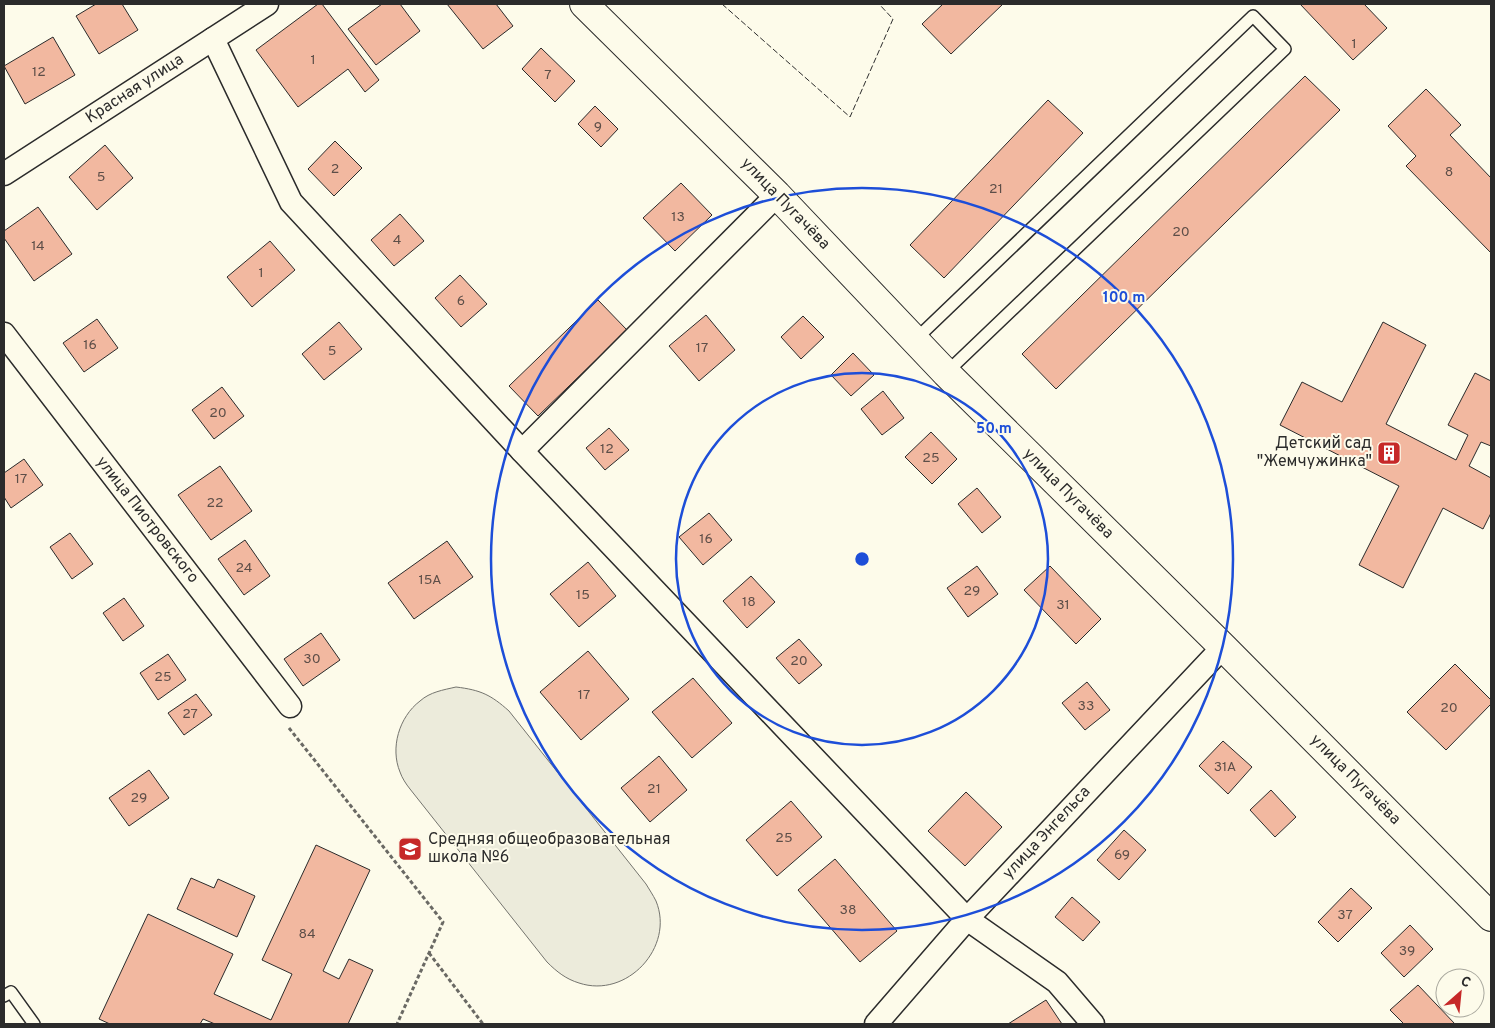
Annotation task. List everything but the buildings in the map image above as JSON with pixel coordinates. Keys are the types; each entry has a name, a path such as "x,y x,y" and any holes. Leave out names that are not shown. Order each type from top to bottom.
{"street":[{"name":"Красная улица","path":"4,174 267,4"},
{"name":"улица Пугачёва","path":"584,4 777,195 946,374 1223,647 1491,917"},
{"path":"213,39 291,202 522,451 967,918 1058,982 1094,1024"},
{"path":"522,451 777,195"},
{"name":"улица Пиотровского","path":"4,334 290,706"},
{"name":"улица Энгельса","path":"876,1024 967,918 1223,647"}],"lane":[{"path":"915,340 1253,16 1285,49 946,374"},
{"path":"4,996 11,992 34,1024"}],"path":[{"path":"290,706 283,720 443,922 398,1024"},
{"path":"430,953 483,1024"}],"shaded area":[{"path":"456,687 485,694 509,711 652,894 656,901 660,918 659,935 653,951 643,965 629,976 614,983 597,986 579,983 554,969 404,781 397,763 396,753 396,743 402,724 413,708 428,695"}],"fence":[{"path":"722,4 850,117 893,19 879,4"}],"place":[{"name":"Детский сад \"Жемчужинка\"","path":"1389,453"},
{"name":"Средняя общеобразовательная школа №6","path":"410,849"}]}
